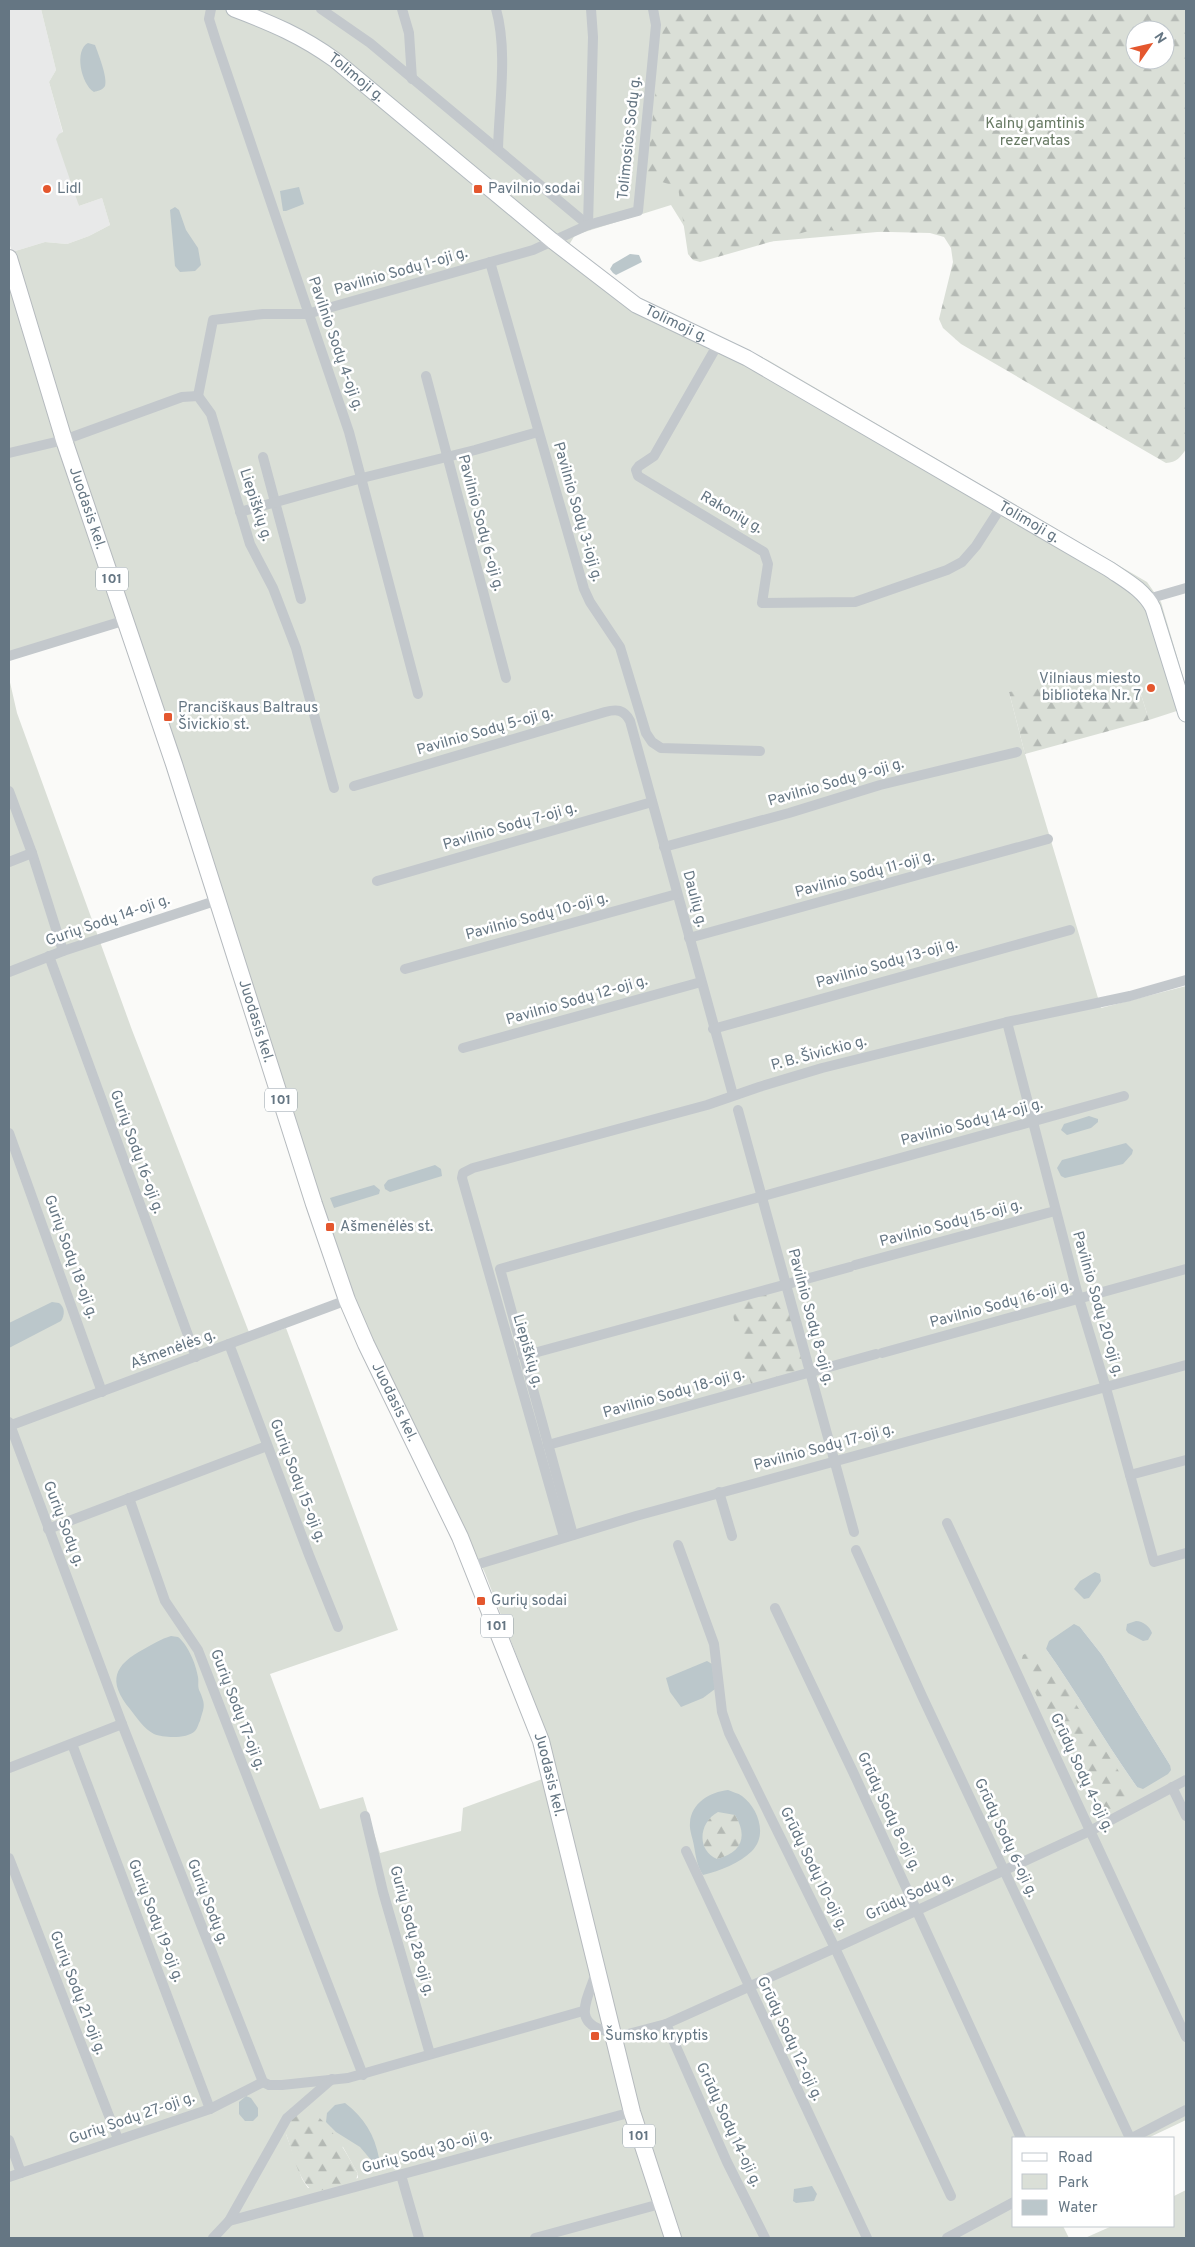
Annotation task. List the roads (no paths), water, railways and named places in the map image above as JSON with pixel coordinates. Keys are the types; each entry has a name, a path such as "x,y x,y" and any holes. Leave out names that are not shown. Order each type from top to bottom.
{"main road":[{"name":"Juodasis kel.","path":"9,258 64,440 126,620 218,900 314,1204 347,1300 359,1330 457,1530 541,1741 597,1971"},
{"name":"101","path":"597,1971 632,2112 672,2238"}],"street":[{"name":"Pavilnio Sodų 4-oji g.","path":"211,9 209,19 216,41 290,256 307,314 349,432 418,694"},
{"name":"Tolimoji g.","path":"234,9 284,28 313,44 335,60 554,242 636,305 747,358 866,426 1001,507 1109,568 1135,586 1148,599"},
{"path":"322,9 343,22 412,78 588,226"},
{"path":"402,9 409,33 412,78"},
{"path":"496,9 501,26 502,49 498,149"},
{"path":"588,226 593,37 591,9"},
{"name":"Tolimosios Sodų g.","path":"554,242 588,226 638,211 656,24 653,9"},
{"name":"Pavilnio Sodų 1-oji g.","path":"198,396 213,320 263,314 307,314 533,250 554,242"},
{"name":"Pavilnio Sodų 3-ioji g.","path":"490,262 584,589 590,602 620,646 641,719 652,742 662,748 760,751"},
{"name":"Rakonių g.","path":"718,344 654,456 636,470 638,476 764,552 768,564 762,603 855,602 890,588 911,584 947,570 962,562 976,546 1001,507"},
{"name":"Pavilnio Sodų 6-oji g.","path":"426,376 506,678"},
{"path":"9,453 64,440 182,397 198,396"},
{"name":"Liepiškių g.","path":"198,396 211,414 250,544 274,588 296,648 334,788"},
{"path":"240,512 538,432"},
{"path":"263,457 300,599"},
{"path":"1186,588 1148,599 1157,619 1186,714"},
{"path":"9,656 126,620"},
{"name":"Pavilnio Sodų 5-oji g.","path":"354,786 611,711 624,713"},
{"name":"Daulių g.","path":"624,713 630,721 700,982 733,1095"},
{"name":"Pavilnio Sodų 9-oji g.","path":"664,847 880,785 1017,752"},
{"path":"9,791 32,853 63,951"},
{"name":"Pavilnio Sodų 7-oji g.","path":"377,881 652,802"},
{"name":"Pavilnio Sodų 11-oji g.","path":"689,938 1048,839"},
{"path":"9,862 32,853"},
{"name":"Pavilnio Sodų 10-oji g.","path":"405,969 677,894"},
{"name":"Gurių Sodų 14-oji g.","path":"9,972 63,951 218,900"},
{"name":"Pavilnio Sodų 13-oji g.","path":"713,1029 1070,930"},
{"name":"Gurių Sodų 16-oji g.","path":"49,956 196,1357"},
{"name":"P. B. Šivickio g.","path":"463,1173 474,1168 707,1105 733,1095 822,1068 1007,1022 1130,996 1186,980"},
{"name":"Pavilnio Sodų 12-oji g.","path":"463,1048 700,982"},
{"name":"Pavilnio Sodų 20-oji g.","path":"1007,1022 1055,1212 1154,1562 1186,1553"},
{"name":"Pavilnio Sodų 14-oji g.","path":"523,1356 500,1268 1032,1123 1124,1096"},
{"name":"Pavilnio Sodų 8-oji g.","path":"738,1110 854,1532"},
{"name":"Gurių Sodų 18-oji g.","path":"9,1133 102,1392"},
{"name":"Liepiškių g.","path":"463,1173 462,1178 568,1536"},
{"name":"Pavilnio Sodų 15-oji g.","path":"523,1356 1055,1212"},
{"name":"Pavilnio Sodų 16-oji g.","path":"809,1372 1186,1269"},
{"name":"Ašmenėlės g.","path":"9,1425 347,1300"},
{"name":"Gurių Sodų 15-oji g.","path":"230,1344 267,1446 338,1627"},
{"path":"523,1356 548,1445 568,1536"},
{"name":"Pavilnio Sodų 17-oji g.","path":"472,1566 719,1492 1186,1365"},
{"name":"Pavilnio Sodų 18-oji g.","path":"548,1445 809,1372"},
{"name":"Gurių Sodų g.","path":"9,1425 122,1724 263,2082"},
{"path":"48,1529 267,1446"},
{"path":"1130,1475 1186,1460"},
{"path":"719,1492 732,1536"},
{"name":"Gurių Sodų 17-oji g.","path":"129,1498 165,1601 198,1650 363,2075"},
{"name":"Grūdų Sodų 4-oji g.","path":"947,1523 1092,1830 1186,2037"},
{"name":"Grūdų Sodų 10-oji g.","path":"678,1545 714,1644 724,1720 951,2196"},
{"name":"Grūdų Sodų 6-oji g.","path":"856,1550 1003,1870 1131,2137"},
{"name":"Grūdų Sodų 8-oji g.","path":"775,1608 917,1910 1021,2137"},
{"path":"9,1768 122,1724"},
{"name":"Gurių Sodų 19-oji g.","path":"72,1744 210,2109"},
{"name":"Grūdų Sodų g.","path":"612,2035 666,2024 1092,1830 1186,1780"},
{"path":"1172,1787 1186,1816"},
{"name":"Gurių Sodų 28-oji g.","path":"365,1816 383,1892 430,2054"},
{"name":"Grūdų Sodų 12-oji g.","path":"686,1851 867,2238"},
{"name":"Gurių Sodų 21-oji g.","path":"9,1858 118,2139"},
{"path":"597,1971 583,2011 586,2019 594,2027 612,2035"},
{"path":"263,2082 269,2085 282,2085 363,2075 583,2011"},
{"name":"Grūdų Sodų 14-oji g.","path":"666,2024 726,2162 765,2238"},
{"path":"213,2238 229,2221 287,2118 332,2079"},
{"name":"Gurių Sodų 27-oji g.","path":"9,2177 210,2109 263,2082"},
{"path":"1133,2137 1186,2110"},
{"name":"Gurių Sodų 30-oji g.","path":"229,2221 632,2112"},
{"path":"9,2140 21,2172"},
{"path":"402,2175 419,2238"},
{"path":"947,2238 1012,2203"},
{"path":"535,2238 660,2204"}],"water":[{"path":"88,43 95,45 106,82 104,87 94,92 89,88 83,75 80,59 81,52"},
{"path":"299,187 304,204 283,211 280,191"},
{"path":"175,207 179,210 186,230 198,248 201,265 195,271 180,272 175,266 170,210"},
{"path":"630,254 639,255 642,262 616,275 613,273 610,269 613,264"},
{"path":"1089,1116 1098,1119 1098,1122 1091,1128 1067,1135 1061,1130 1064,1124"},
{"path":"1126,1143 1133,1150 1132,1154 1123,1164 1065,1178 1061,1176 1057,1168 1062,1160"},
{"path":"435,1165 441,1169 442,1176 390,1192 385,1189 384,1185 388,1180"},
{"path":"374,1185 380,1190 379,1194 334,1208 330,1198"},
{"path":"52,1302 59,1303 63,1309 64,1314 61,1321 9,1348 9,1323"},
{"path":"1095,1572 1100,1574 1101,1581 1089,1598 1084,1599 1074,1589 1080,1581"},
{"path":"1136,1621 1144,1623 1151,1631 1152,1633 1148,1640 1143,1641 1126,1630 1127,1624"},
{"path":"1074,1624 1080,1627 1102,1655 1170,1765 1171,1770 1168,1774 1143,1789 1137,1787 1125,1770 1046,1649 1049,1641"},
{"path":"171,1636 182,1640 191,1655 204,1704 197,1729 191,1734 175,1737 154,1734 147,1729 123,1699 116,1682 117,1674 126,1661 160,1640"},
{"path":"707,1661 712,1664 715,1689 703,1698 681,1707 670,1692 666,1678"},
{"path":"728,1790 737,1793 753,1807 759,1822 759,1837 757,1845 742,1859 723,1869 703,1875 697,1861 691,1832 691,1816 698,1804 708,1796","holes":["718,1812 735,1815 741,1830 742,1837 740,1843 732,1853 717,1859 710,1855 703,1843 704,1829 707,1822"]},
{"path":"246,2096 251,2098 258,2108 258,2116 253,2121 245,2121 239,2114 239,2102"},
{"path":"345,2103 358,2114 368,2127 375,2142 379,2158 377,2161 372,2161 360,2147 336,2132 326,2122 327,2113 335,2105"},
{"path":"812,2186 817,2194 814,2201 796,2203 793,2201 794,2189"}],"place":[{"name":"Lidl","path":"47,189"},
{"name":"Pavilnio sodai","path":"478,189"},
{"name":"Vilniaus miesto biblioteka Nr. 7","path":"1151,688"},
{"name":"Pranciškaus Baltraus Šivickio st.","path":"168,717"},
{"name":"Ašmenėlės st.","path":"330,1227"},
{"name":"Gurių sodai","path":"481,1601"},
{"name":"Šumsko kryptis","path":"595,2036"}],"park label":[{"name":"Kalnų gamtinis rezervatas","path":"1035,132"}]}
